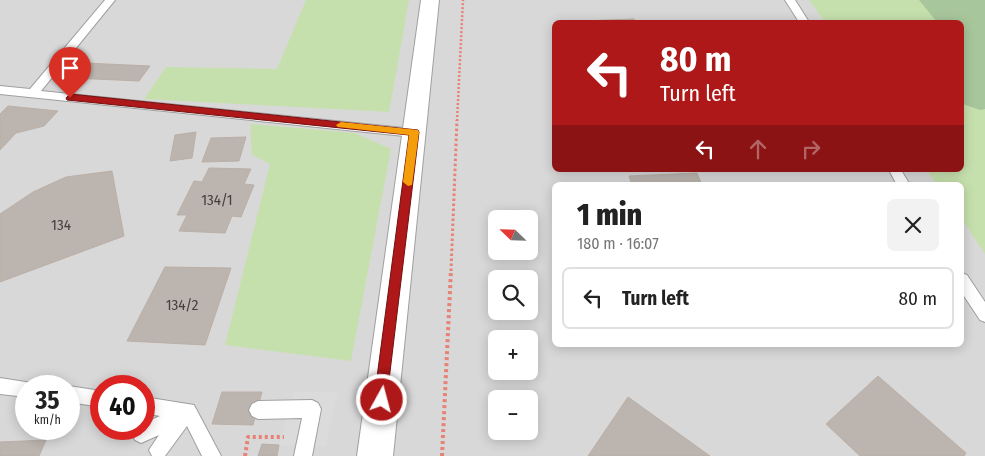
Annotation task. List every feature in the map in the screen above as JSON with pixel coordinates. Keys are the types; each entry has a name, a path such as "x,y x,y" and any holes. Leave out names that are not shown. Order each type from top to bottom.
{"street":[{"path":"375,456 430,0"}],"lane":[{"path":"32,94 110,0"},
{"path":"790,0 803,20"},
{"path":"0,90 414,132"},
{"path":"964,282 985,315"},
{"path":"0,386 15,388"},
{"path":"155,406 188,411"},
{"path":"258,410 312,409 303,456"},
{"path":"155,427 188,411"},
{"path":"158,450 188,411"},
{"path":"188,411 212,456"}],"path":[{"path":"442,456 463,0"},
{"path":"244,456 248,437 307,436"}],"shaded area":[{"path":"0,0 985,0 985,456 0,456"},
{"path":"294,392 338,392 326,446 279,445"}],"green space":[{"path":"306,0 409,0 389,112 144,99 166,67 277,69"},
{"path":"809,0 985,0 985,254 964,222 964,182 935,182 928,172 964,172 964,20 824,20"},
{"path":"919,0 985,0 985,109 980,110 964,104 964,20 935,20"},
{"path":"250,124 355,133 391,149 351,361 225,345 270,164 252,155"}],"building":[{"path":"85,63 150,66 139,81 72,78"},
{"path":"8,106 58,111 44,126 16,133 0,150 0,114"},
{"path":"196,132 192,158 170,161 175,135"},
{"path":"246,137 239,161 202,162 211,138"},
{"path":"209,168 251,169 244,184 254,185 241,217 232,216 225,233 179,231 187,215 177,215 194,181 202,182"},
{"path":"112,171 124,236 0,282 0,214 33,192 66,177"},
{"path":"697,173 701,182 631,182 629,176"},
{"path":"165,267 231,268 205,345 127,341"},
{"path":"878,376 966,453 964,456 860,456 826,424"},
{"path":"222,392 262,392 253,425 212,424"},
{"path":"628,397 710,456 588,456"},
{"path":"46,440 39,456 0,456 0,442"},
{"path":"262,444 279,445 277,456 258,456"}],"slow traffic":[{"path":"341,125 414,132 408,182"}],"route":[{"path":"70,98 414,132 382,400"}]}
